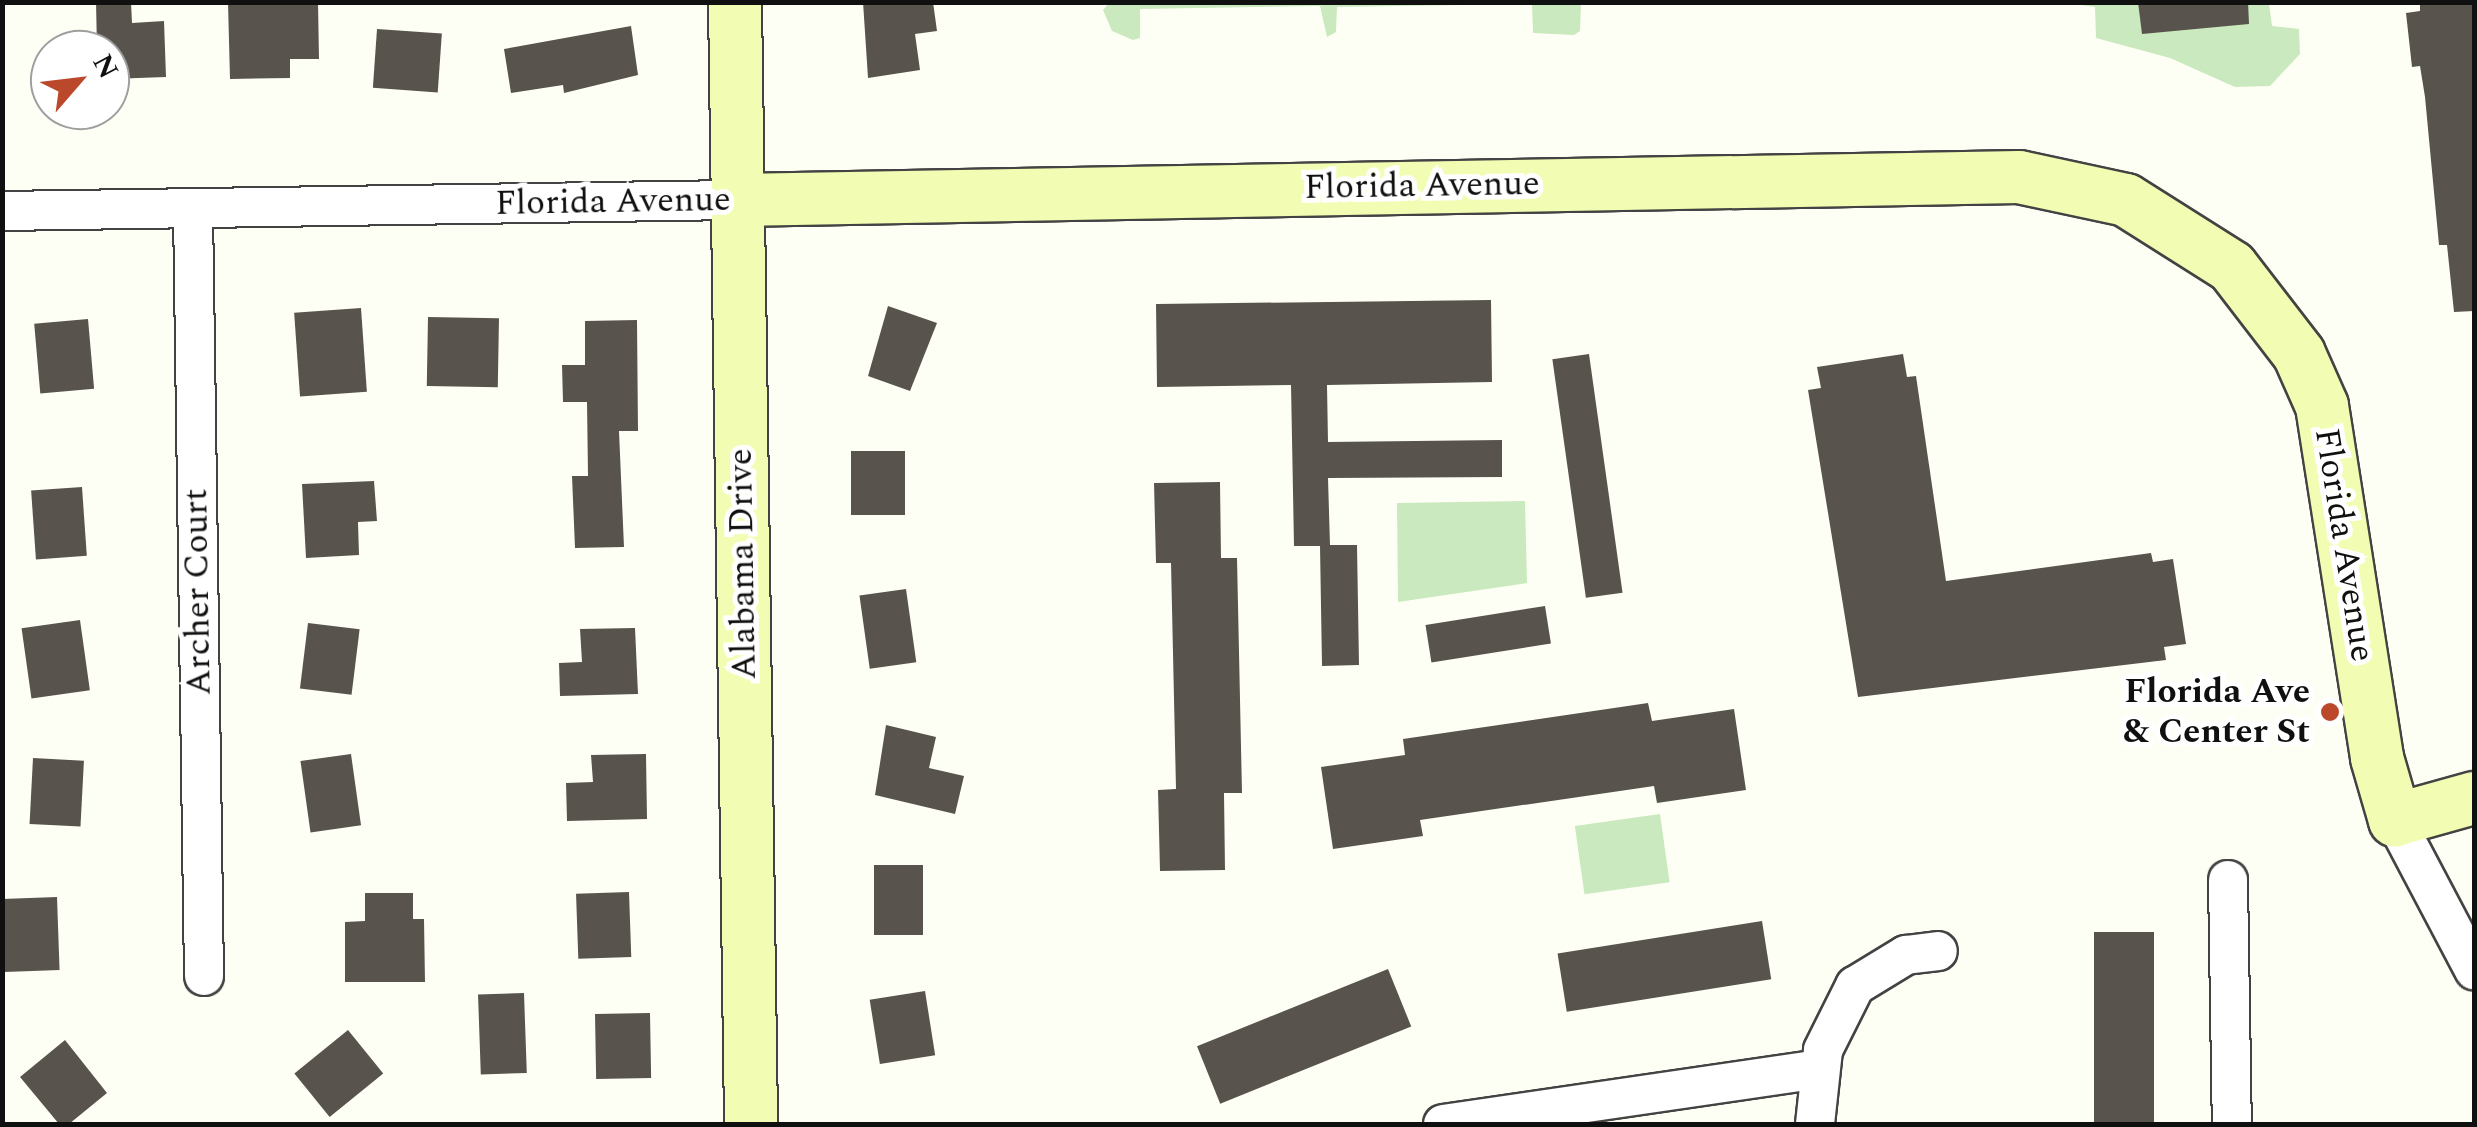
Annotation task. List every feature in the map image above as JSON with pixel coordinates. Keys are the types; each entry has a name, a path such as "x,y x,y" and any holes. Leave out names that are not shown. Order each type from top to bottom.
{"street":[{"name":"Alabama Drive","path":"735,2 752,1124"},
{"name":"Florida Avenue","path":"2,212 2020,176 2126,200 2232,267 2299,354 2322,406 2376,758 2396,820"},
{"name":"Archer Court","path":"193,208 204,976"},
{"path":"2474,798 2396,820 2474,970"},
{"path":"2228,880 2232,1124"},
{"path":"1815,1124 1818,1070 1837,1014 1854,986 1906,955 1938,951"},
{"path":"1444,1124 1818,1070"}],"green space":[{"path":"1109,3 1690,3 1581,4 1580,31 1574,35 1533,33 1532,4 1337,7 1336,32 1327,37 1320,6 1140,9 1140,38 1133,40 1112,31 1103,10"},
{"path":"2067,3 2139,4 2143,34 2229,3 2269,3 2272,26 2299,29 2300,54 2270,86 2235,87 2170,58 2096,38 2095,7"},
{"path":"1525,501 1527,583 1398,602 1397,503"},
{"path":"1660,814 1670,882 1584,894 1575,826"}],"building":[{"path":"96,2 131,2 132,23 164,21 166,77 130,78 130,30 97,30"},
{"path":"318,2 319,59 290,59 290,78 230,79 228,3"},
{"path":"863,2 933,2 937,31 915,34 920,70 868,78"},
{"path":"2138,2 2248,2 2249,24 2142,34"},
{"path":"2420,2 2474,2 2474,311 2454,312 2447,245 2439,245 2425,97 2420,66 2412,67 2406,13 2420,11"},
{"path":"631,26 638,75 564,93 563,85 511,93 504,49"},
{"path":"377,29 442,34 438,92 373,88"},
{"path":"1491,300 1492,382 1327,385 1328,442 1502,440 1502,477 1328,478 1330,545 1357,545 1359,665 1322,666 1320,546 1294,546 1291,385 1157,387 1156,304"},
{"path":"888,306 937,323 910,391 868,376"},
{"path":"361,308 367,392 300,396 294,313"},
{"path":"428,317 499,318 498,387 427,386"},
{"path":"88,319 94,389 40,393 34,324"},
{"path":"637,320 638,431 619,431 624,547 575,548 572,476 588,476 587,402 563,402 562,365 585,365 585,321"},
{"path":"1589,354 1623,593 1586,598 1552,359"},
{"path":"1903,354 1907,377 1916,376 1946,581 2151,553 2153,562 2173,559 2186,644 2164,647 2166,660 1858,697 1808,390 1821,388 1817,367"},
{"path":"851,451 905,451 905,515 851,515"},
{"path":"374,481 377,521 358,522 359,555 306,558 302,484"},
{"path":"1220,482 1221,558 1237,558 1242,793 1224,793 1225,870 1160,871 1158,790 1176,789 1171,563 1156,563 1154,483"},
{"path":"82,487 87,556 36,559 31,491"},
{"path":"906,589 916,662 870,669 859,596"},
{"path":"1545,606 1551,644 1431,662 1425,625"},
{"path":"80,620 90,690 31,699 22,628"},
{"path":"308,623 360,629 352,695 300,689"},
{"path":"635,628 638,694 560,696 559,663 582,662 580,629"},
{"path":"1648,703 1652,721 1734,709 1746,790 1657,803 1654,786 1420,820 1423,836 1333,849 1321,767 1405,755 1403,739"},
{"path":"886,725 936,737 929,768 964,776 955,814 875,795"},
{"path":"351,754 361,825 311,832 300,761"},
{"path":"646,754 647,819 567,821 566,783 593,782 591,755"},
{"path":"33,758 84,761 80,827 30,824"},
{"path":"874,865 923,865 923,935 874,935"},
{"path":"629,892 631,957 578,959 576,894"},
{"path":"365,893 413,893 413,919 424,919 425,982 345,982 345,922 365,921"},
{"path":"57,897 60,970 5,972 2,899"},
{"path":"1762,921 1771,979 1567,1012 1558,953"},
{"path":"2094,932 2154,932 2154,1124 2094,1124"},
{"path":"1388,969 1411,1026 1220,1104 1197,1046"},
{"path":"925,991 935,1055 880,1064 870,1000"},
{"path":"524,993 527,1073 481,1075 478,995"},
{"path":"650,1013 651,1078 596,1079 595,1014"},
{"path":"348,1030 383,1074 330,1117 294,1073"},
{"path":"65,1040 107,1093 69,1124 59,1124 20,1077"}],"place":[{"name":"Florida Ave & Center St","path":"2330,712"}]}
